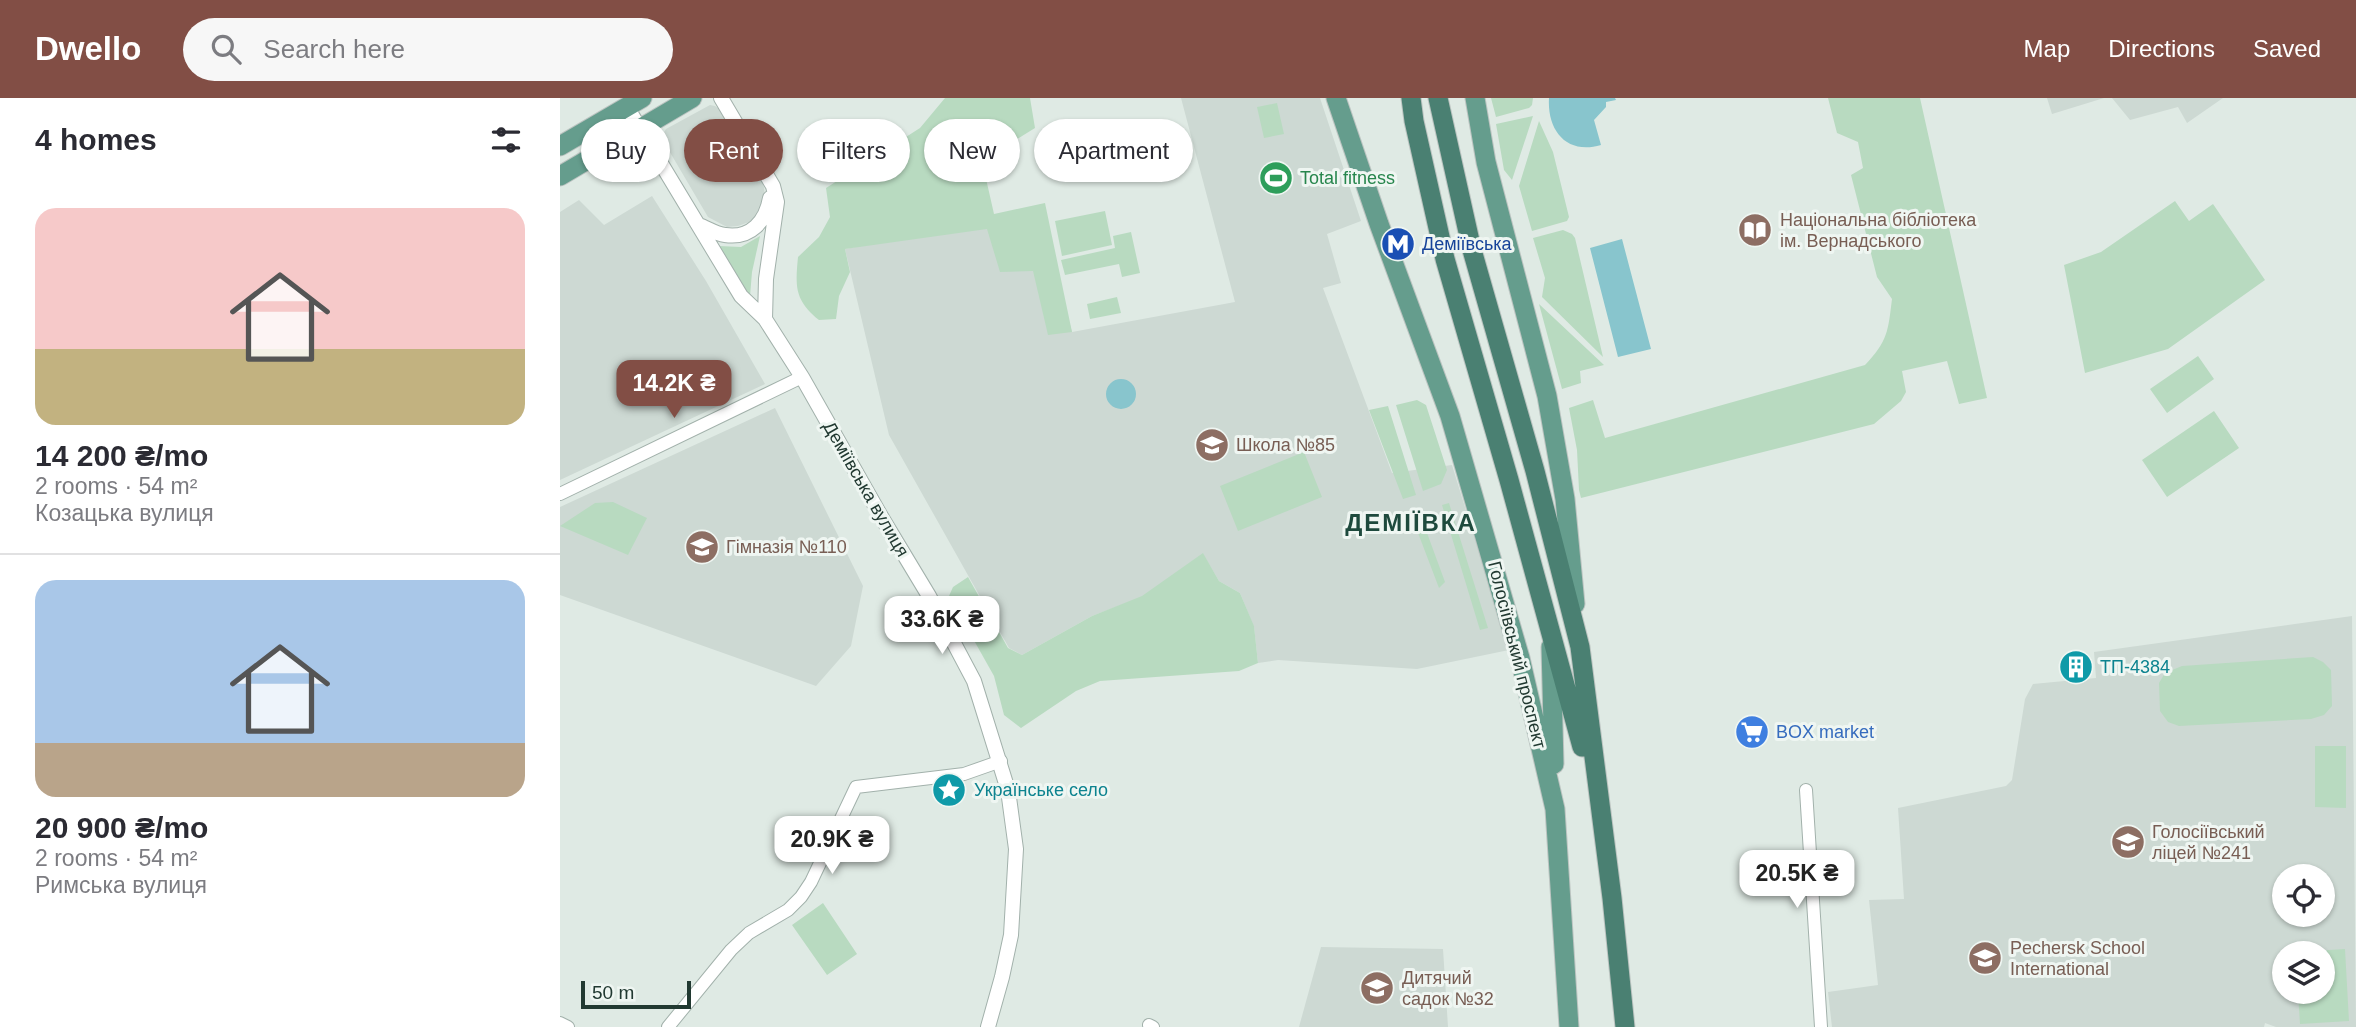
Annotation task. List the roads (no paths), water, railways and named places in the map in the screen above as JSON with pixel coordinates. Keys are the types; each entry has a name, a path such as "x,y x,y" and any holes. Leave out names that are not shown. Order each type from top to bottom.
{"highway":[{"name":"Голосіївський проспект","path":"1410,98 1445,259 1551,628 1603,825"},
{"name":"Голосіївський проспект","path":"1438,98 1472,250 1535,471 1580,647 1625,1027"}],"main road":[{"path":"656,119 692,98"},
{"name":"Голосіївський проспект","path":"1336,98 1450,416 1520,658 1555,809 1569,1027"},
{"path":"1345,126 1348,98"},
{"path":"1475,98 1486,162 1547,396 1565,499 1580,647"},
{"path":"560,146 635,102"},
{"path":"560,176 581,163"},
{"path":"1551,628 1555,809"}],"street":[{"path":"721,98 772,186 777,202 766,279 765,320"},
{"name":"Деміївська вулиця","path":"670,177 741,296 765,320 802,377 955,642 974,681 1001,761 1011,803 1016,849 1011,935 988,1027"},
{"path":"699,225 725,235 745,233 760,225 768,210 772,186"},
{"path":"560,494 802,377"},
{"path":"668,1027 731,950 749,933 788,910 801,897 811,882 856,787 964,774 1001,761"},
{"path":"1806,790 1821,1027"},
{"path":"560,1024 568,1027"}],"water":[{"path":"1549,98 1615,98 1616,100 1606,102 1606,107 1594,120 1601,145 1578,147 1561,138 1552,121"},
{"path":"1622,239 1651,349 1618,357 1590,248"},
{"path":"1121,379 1127,380 1135,388 1135,400 1127,408 1121,409 1115,408 1107,400 1106,394 1107,388 1115,380"}],"place":[{"name":"Total fitness","path":"1276,178"},
{"name":"Національна бібліотека ім. Вернадського","path":"1755,230"},
{"name":"Деміївська","path":"1398,244"},
{"name":"Школа №85","path":"1212,445"},
{"name":"Гімназія №110","path":"702,547"},
{"name":"ТП-4384","path":"2076,667"},
{"name":"BOX market","path":"1752,732"},
{"name":"Українське село","path":"949,790"},
{"name":"Голосіївський ліцей №241","path":"2128,842"},
{"name":"Pechersk School International","path":"1985,958"},
{"name":"Дитячий садок №32","path":"1377,988"}],"district":[{"name":"ДЕМІЇВКА","path":"1411,522"}]}
